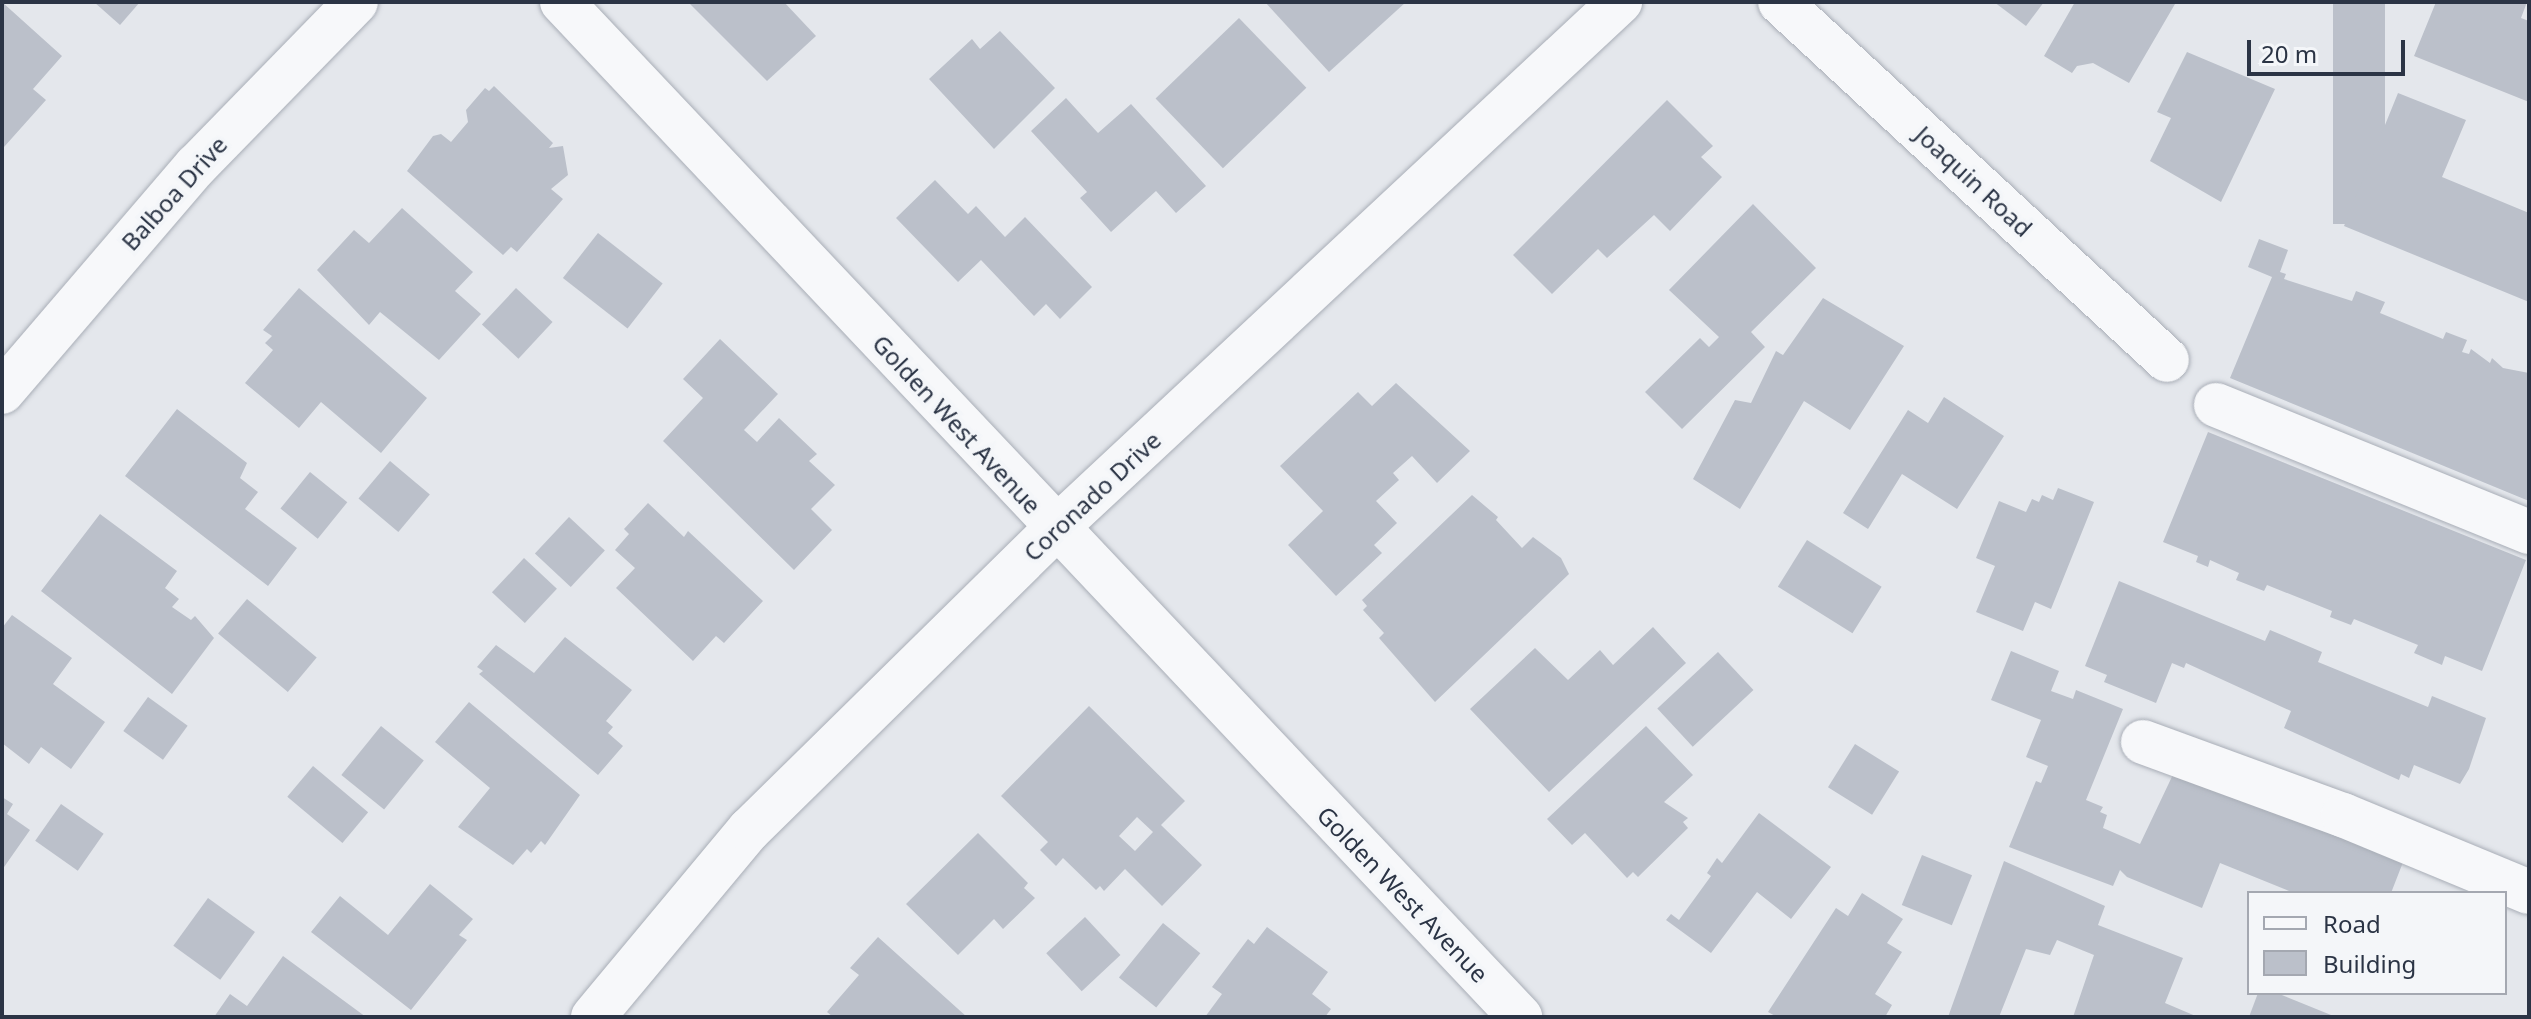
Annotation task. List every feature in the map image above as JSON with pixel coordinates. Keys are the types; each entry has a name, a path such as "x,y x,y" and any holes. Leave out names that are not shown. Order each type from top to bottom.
{"street":[{"name":"Balboa Drive","path":"2,392 196,166 356,2"},
{"name":"Golden West Avenue","path":"562,2 1055,529 1520,1017"},
{"name":"Coronado Drive","path":"593,1017 749,830 1055,529 1620,2"},
{"name":"Joaquin Road","path":"1780,2 2167,360"},
{"path":"2216,405 2529,532"},
{"path":"2143,742 2343,815 2529,892"}],"building":[{"path":"2,2 62,56 33,89 46,100 4,147"},
{"path":"94,2 140,2 120,25"},
{"path":"688,2 784,2 816,36 767,81"},
{"path":"1265,2 1406,2 1329,72"},
{"path":"1994,2 2044,2 2026,26"},
{"path":"2075,2 2175,4 2129,83 2093,63 2077,66 2072,73 2044,56"},
{"path":"2333,2 2385,2 2385,224 2333,224"},
{"path":"2436,2 2527,2 2521,18 2529,21 2529,102 2414,56"},
{"path":"1239,18 1306,88 1223,168 1156,99"},
{"path":"1000,31 1055,88 994,149 929,79 972,39 980,49"},
{"path":"2187,52 2275,89 2221,202 2150,161 2171,118 2157,112"},
{"path":"494,86 553,143 549,148 563,146 568,175 551,189 563,199 517,252 511,247 503,255 407,171 433,136 441,134 451,142 468,122 466,110 485,88 489,91"},
{"path":"2398,93 2466,120 2442,177 2529,213 2529,302 2344,226"},
{"path":"1066,98 1098,133 1131,104 1206,186 1176,213 1156,191 1111,232 1080,198 1087,192 1031,131"},
{"path":"1667,100 1713,146 1701,157 1722,177 1670,231 1654,215 1607,258 1598,249 1552,294 1513,255"},
{"path":"935,180 968,214 976,206 1005,237 1025,217 1092,287 1060,319 1046,304 1034,316 981,260 958,282 896,218"},
{"path":"1753,204 1816,268 1751,332 1765,347 1682,429 1645,392 1700,338 1709,347 1719,337 1669,290"},
{"path":"402,208 473,272 455,291 481,314 439,360 380,312 369,325 317,270 354,230 369,243"},
{"path":"598,233 663,283 628,328 563,278"},
{"path":"2259,239 2288,250 2280,272 2286,274 2284,279 2352,301 2356,291 2385,302 2380,313 2443,339 2446,332 2467,340 2462,352 2469,354 2471,349 2490,363 2492,358 2503,368 2529,373 2529,501 2230,378 2272,277 2248,267"},
{"path":"299,288 427,398 381,453 321,402 299,428 245,383 273,350 265,343 272,336 263,330"},
{"path":"516,288 553,322 518,359 482,325"},
{"path":"1823,298 1904,346 1850,430 1804,401 1740,509 1693,479 1735,400 1751,403 1776,351 1783,355"},
{"path":"720,339 778,394 744,430 757,442 779,418 817,454 809,461 835,485 811,509 832,530 794,570 663,441 703,398 683,379"},
{"path":"1396,383 1470,451 1437,483 1412,456 1393,473 1399,480 1376,501 1397,523 1374,545 1382,553 1336,596 1288,545 1323,511 1280,466 1358,392 1372,406"},
{"path":"1944,397 2004,436 1957,509 1902,474 1868,529 1843,513 1908,410 1928,423"},
{"path":"177,409 247,463 240,478 258,492 245,509 297,548 268,586 125,476"},
{"path":"2208,432 2526,560 2482,671 2445,656 2442,665 2414,653 2418,645 2354,619 2351,625 2330,617 2332,611 2267,585 2264,591 2236,580 2239,573 2210,560 2208,567 2196,562 2198,556 2163,542"},
{"path":"390,461 430,494 398,532 359,499"},
{"path":"310,472 347,502 318,539 280,509"},
{"path":"2058,488 2094,502 2051,609 2035,602 2023,631 1976,612 1995,566 1976,558 1999,501 2026,512 2032,499 2039,502 2042,495 2053,500"},
{"path":"1472,495 1498,517 1496,520 1522,548 1533,537 1561,558 1569,574 1435,702 1379,638 1384,633 1363,610 1367,606 1362,600"},
{"path":"648,503 684,537 688,531 763,601 724,643 716,636 693,661 616,588 635,568 615,550 629,534 624,529"},
{"path":"100,514 177,571 165,588 179,599 172,607 191,620 195,616 214,638 172,694 41,591"},
{"path":"569,517 605,550 571,587 535,554"},
{"path":"1807,540 1882,587 1852,633 1778,587"},
{"path":"524,558 557,589 525,623 492,592"},
{"path":"2119,581 2265,641 2270,630 2322,652 2318,662 2428,707 2432,696 2486,718 2469,769 2460,784 2414,765 2409,778 2401,774 2399,780 2284,728 2291,711 2186,663 2184,668 2172,663 2156,703 2104,682 2107,675 2085,666"},
{"path":"247,599 317,657 288,692 218,633"},
{"path":"12,615 72,658 53,684 105,722 71,769 41,747 29,764 2,743 2,628"},
{"path":"1653,627 1686,663 1549,792 1470,709 1535,648 1568,680 1600,650 1613,665"},
{"path":"565,637 632,690 606,721 613,727 608,733 623,746 598,775 479,674 483,671 477,667 496,645 534,673"},
{"path":"2011,651 2059,671 2051,691 2073,699 2076,690 2123,709 2086,800 2103,807 2100,812 2107,815 2103,828 2140,844 2178,764 2407,852 2392,891 2289,891 2220,863 2202,908 2127,877 2120,870 2113,886 2009,847 2036,781 2041,783 2048,766 2026,757 2041,720 1991,700"},
{"path":"1718,652 1753,690 1693,747 1657,709"},
{"path":"148,697 188,726 163,760 123,731"},
{"path":"469,702 580,795 545,845 541,841 531,853 527,849 513,865 458,827 490,788 435,742"},
{"path":"1089,706 1185,801 1161,825 1202,865 1162,906 1125,869 1104,891 1100,886 1096,890 1063,858 1056,866 1040,850 1048,842 1001,796","holes":["1137,817 1153,832 1135,851 1119,836"]},
{"path":"381,726 424,761 384,810 341,775"},
{"path":"1646,726 1693,775 1664,802 1688,818 1683,822 1688,828 1638,877 1633,872 1627,878 1585,833 1572,845 1547,819"},
{"path":"1855,744 1899,772 1872,815 1828,787"},
{"path":"313,766 368,812 342,843 287,797"},
{"path":"2,797 13,804 7,814 30,830 2,870"},
{"path":"61,804 104,834 78,871 35,841"},
{"path":"1759,813 1831,867 1791,919 1757,892 1711,953 1666,920 1671,914 1679,920 1711,876 1707,873 1717,858 1722,863"},
{"path":"978,833 1028,883 1024,888 1035,898 1003,929 994,919 958,955 906,904"},
{"path":"1922,855 1972,875 1952,925 1902,905"},
{"path":"2004,861 2105,906 2098,925 2183,958 2165,1003 2198,1017 2073,1017 2094,955 2057,940 2050,955 2026,949 1999,1017 1948,1017"},
{"path":"430,884 473,919 459,935 467,940 411,1010 311,932 340,896 388,935"},
{"path":"1862,893 1903,919 1887,943 1902,952 1875,994 1892,1005 1885,1017 1777,1017 1768,1012 1836,908 1848,916"},
{"path":"208,898 255,932 220,980 173,946"},
{"path":"1085,917 1120,955 1082,991 1046,953"},
{"path":"1163,923 1200,953 1156,1008 1119,977"},
{"path":"1267,927 1328,972 1312,994 1331,1009 1325,1017 1205,1017 1222,994 1212,987 1248,939 1254,944"},
{"path":"878,937 967,1017 833,1017 827,1012 859,975 850,968"},
{"path":"283,956 366,1017 214,1017 230,994 247,1006"},
{"path":"2257,995 2282,995 2336,1017 2249,1017"}]}
